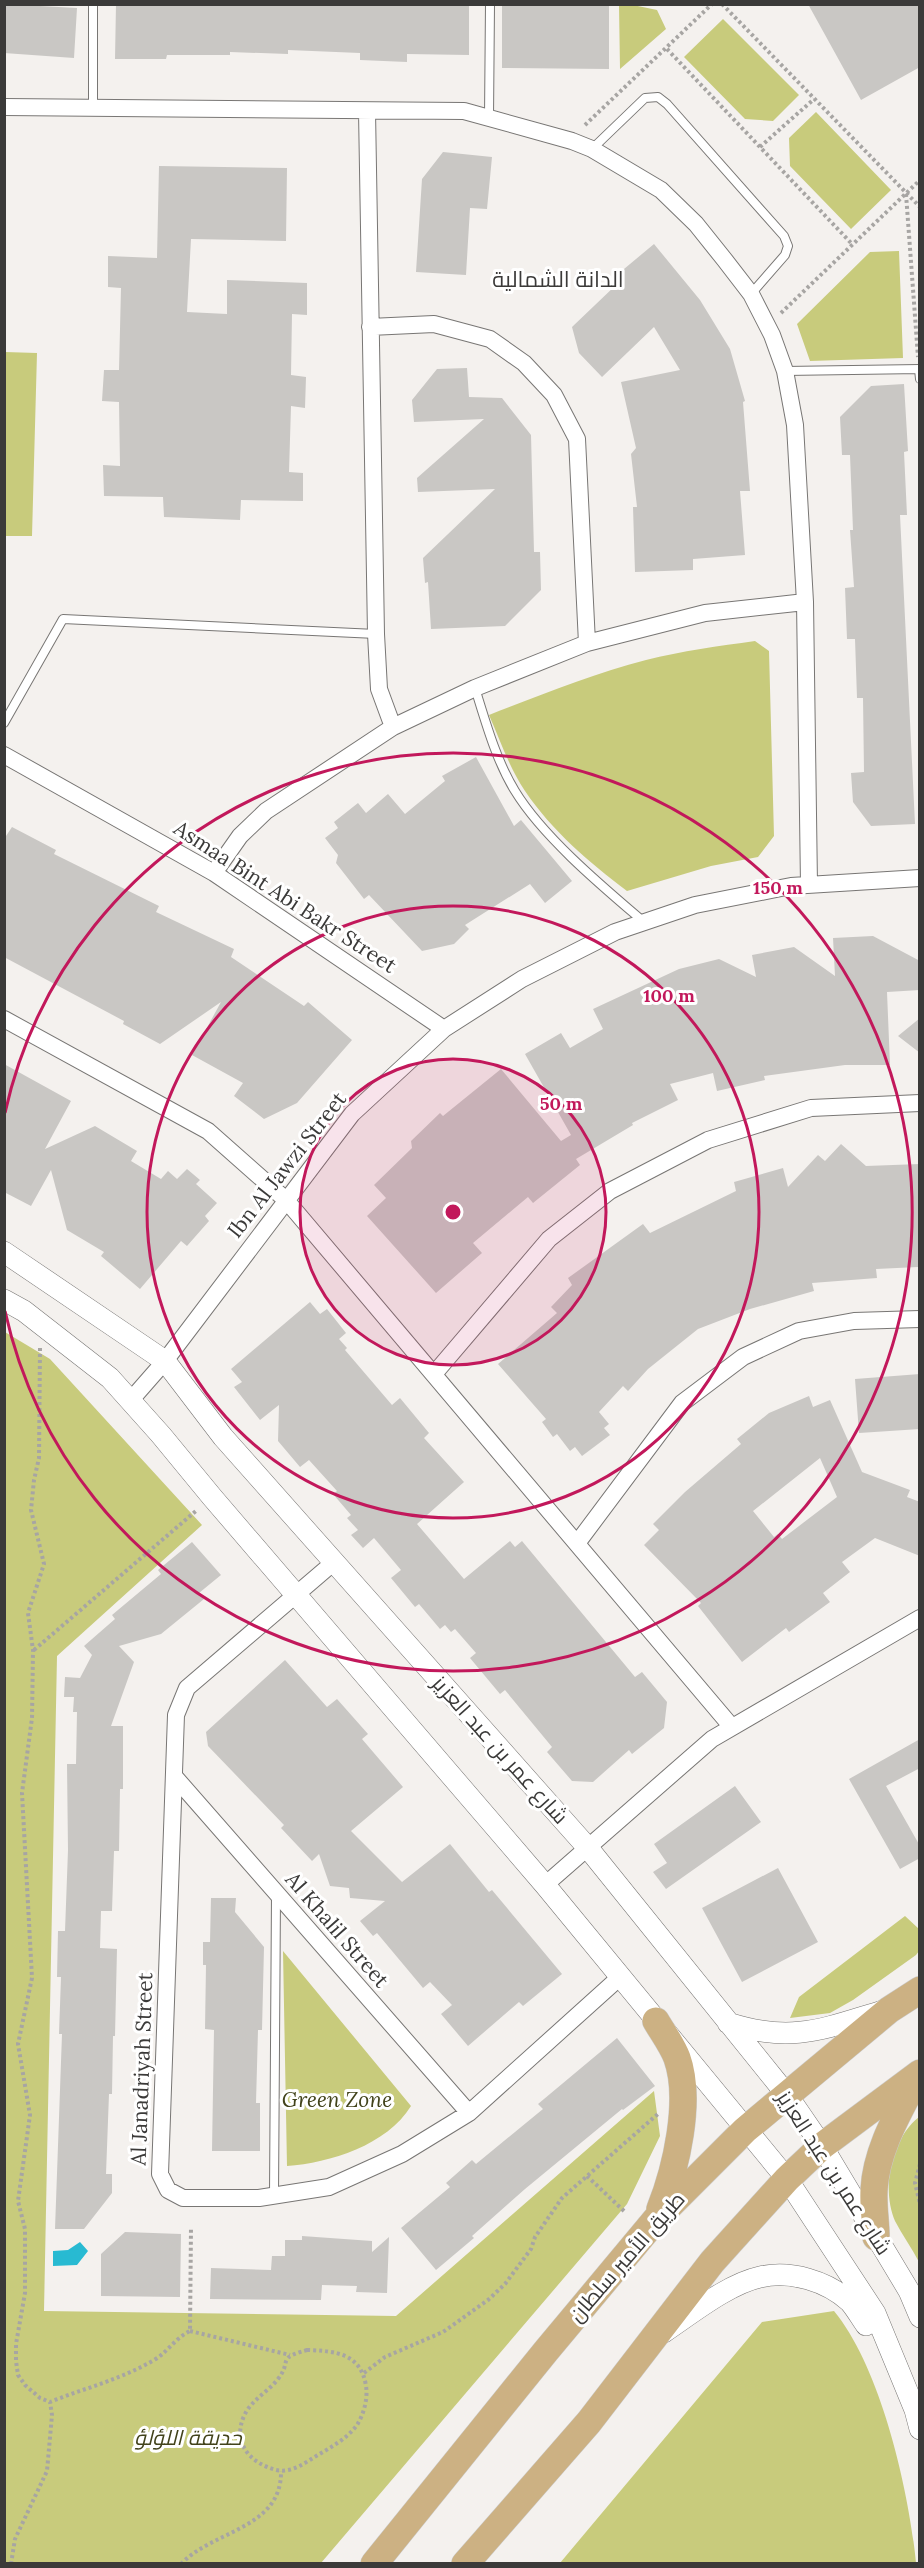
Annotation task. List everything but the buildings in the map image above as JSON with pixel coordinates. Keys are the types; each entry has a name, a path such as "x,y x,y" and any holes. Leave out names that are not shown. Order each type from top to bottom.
{"main road":[{"name":"طريق الأمير سلطان","path":"374,2564 538,2360 657,2218 745,2130 892,2008 920,1990"},
{"path":"656,2021 677,2058 682,2109 672,2179 657,2218"},
{"path":"465,2564 589,2422 712,2262 787,2179 822,2146 919,2074"},
{"path":"876,2237 874,2190 879,2157 890,2128 919,2074"}],"street":[{"path":"5,108 464,111 572,141 592,149 667,195 696,224 751,294 772,335 784,371 795,425 805,602 809,885"},
{"path":"367,111 376,634 379,689 393,728"},
{"path":"370,327 434,324 490,339 524,363 554,395 577,440 587,643"},
{"path":"214,873 240,836 266,811 393,728 475,688 587,643 705,614 805,602"},
{"name":"Asmaa Bint Abi Bakr Street","path":"4,755 214,873 444,1029"},
{"name":"Ibn Al Jawzi Street","path":"130,1401 165,1360 352,1113 444,1029 522,979 615,932 695,904 791,886 920,878"},
{"path":"4,1019 208,1131 286,1200 578,1542 731,1726"},
{"path":"434,1374 549,1239 610,1191 708,1140 811,1108 920,1103"},
{"name":"شارع عمر بن عبد العزيز","path":"4,1251 165,1360 223,1437 588,1848 787,2095 822,2146 909,2291 920,2317"},
{"path":"4,1300 39,1323 110,1378 545,1885 787,2179 875,2313 915,2410 920,2429"},
{"path":"578,1542 682,1403 743,1356 799,1331 854,1321 920,1319"},
{"name":"Al Janadriyah Street","path":"333,1563 187,1688 176,1715 160,2174 168,2190 183,2199 259,2198 329,2187 402,2154 469,2113 620,1977"},
{"path":"545,1885 731,1726 920,1618"},
{"name":"Al Khalil Street","path":"174,1776 469,2113"},
{"path":"728,2023 770,2033 803,2033 892,2008"},
{"path":"653,2339 728,2291 759,2277 784,2276 810,2279 831,2288 851,2303 900,2374"}],"lane":[{"path":"93,4 93,109"},
{"path":"489,117 490,4"},
{"path":"592,149 645,98 658,97 667,104 784,236 788,246 785,255 751,294"},
{"path":"784,371 919,369 920,379"},
{"path":"4,723 63,619 376,634"},
{"path":"475,688 499,758 515,792 567,852 644,922"},
{"path":"274,2195 276,1895"}],"path":[{"path":"585,125 712,4"},
{"path":"722,4 920,207"},
{"path":"667,49 852,244"},
{"path":"760,147 814,99"},
{"path":"780,313 920,180"},
{"path":"906,193 919,369"},
{"path":"39,1323 39,1458 31,1510 44,1564 28,1613 33,1650 32,1718 22,1793 32,1978 18,2044 30,2115 18,2201 25,2229 25,2293 16,2344 18,2375 40,2398 50,2402 136,2370 157,2359 177,2337 190,2331 290,2355 307,2350 333,2351 353,2360 364,2373 367,2396 357,2424 334,2446 300,2466 281,2471 249,2457 240,2437 244,2416 255,2400 279,2378 285,2361 290,2355"},
{"path":"33,1650 212,1497"},
{"path":"364,2373 384,2357 443,2332 488,2300 505,2284 531,2249 535,2237 562,2198 662,2110"},
{"path":"920,2164 915,2183 920,2204"},
{"path":"587,2176 625,2212"},
{"path":"190,2331 191,2227"},
{"path":"11,2564 15,2539 47,2472 52,2415 50,2402"},
{"path":"181,2564 210,2542 232,2533 268,2509 276,2498 281,2471"}],"green space":[{"path":"619,5 633,5 657,10 666,29 620,69"},
{"path":"723,19 799,95 773,121 745,119 684,57"},
{"path":"816,112 891,190 851,229 790,166 789,138"},
{"path":"899,251 903,358 810,361 797,324 870,252"},
{"path":"5,352 37,353 32,536 5,536"},
{"path":"755,641 769,651 774,836 758,857 711,866 627,891 572,845 536,806 514,773 489,715 586,678 646,660 687,651"},
{"name":"حديقة اللؤلؤ","path":"5,1332 50,1359 202,1525 57,1656 44,2311 396,2316 654,2091 660,2136 627,2204 321,2563 5,2563"},
{"path":"905,1916 919,1929 919,1951 916,1955 853,2000 830,2013 790,2018 799,1997"},
{"name":"Green Zone","path":"283,1951 411,2106 401,2120 388,2131 356,2150 321,2161 287,2166"},
{"path":"919,2117 919,2262 895,2221 889,2194 889,2179 895,2151 901,2138"},
{"path":"834,2311 851,2335 879,2397 907,2501 916,2563 560,2563 762,2322"}],"water":[{"path":"80,2242 88,2251 77,2265 53,2266 53,2251 68,2250"}],"district":[{"name":"الدانة الشمالية","path":"558,279"}]}
